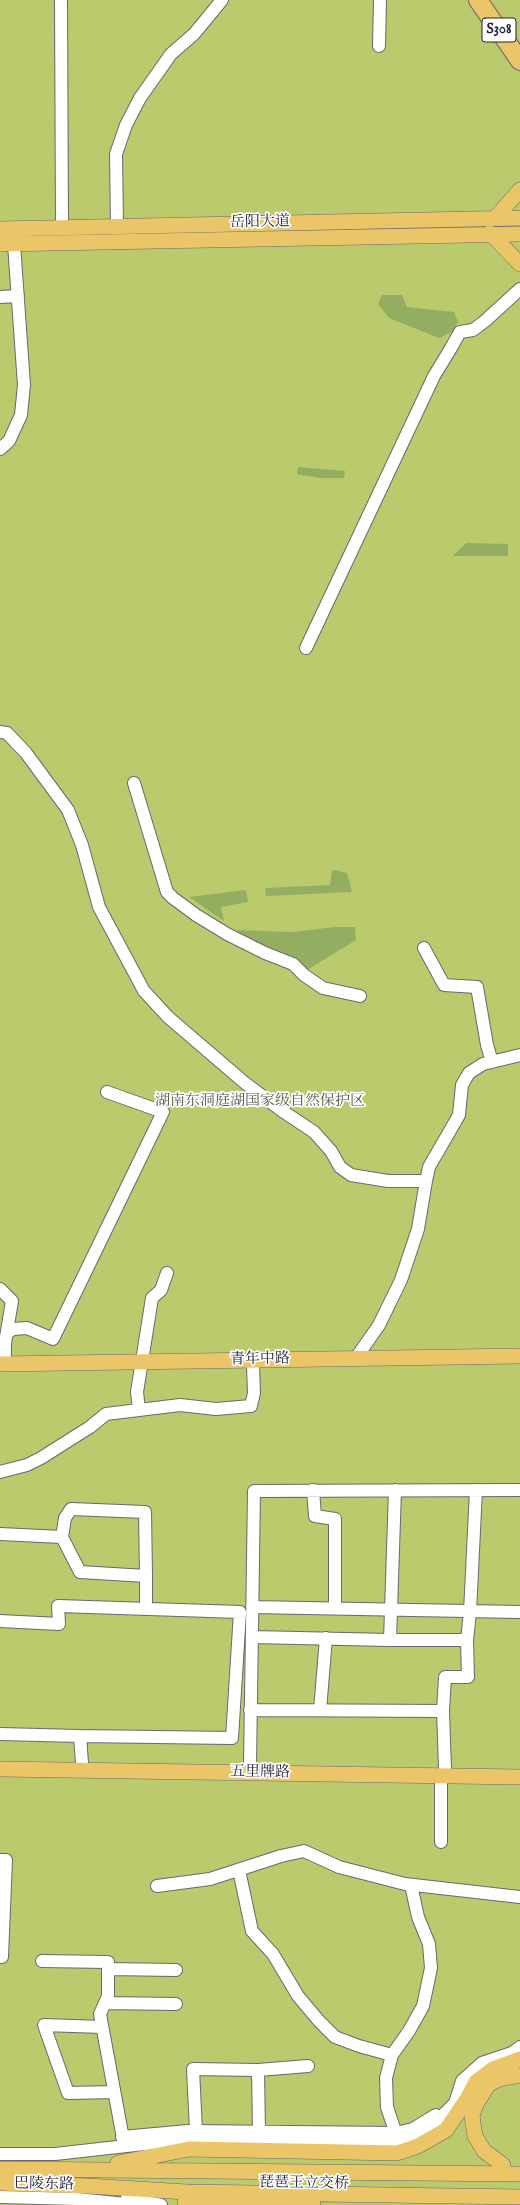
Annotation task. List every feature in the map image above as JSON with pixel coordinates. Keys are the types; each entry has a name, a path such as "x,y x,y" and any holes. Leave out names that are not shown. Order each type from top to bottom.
{"highway":[{"name":"S308","path":"478,0 520,61"},
{"name":"S308","path":"493,0 520,43"}],"main road":[{"path":"495,218 520,190"},
{"name":"岳阳大道","path":"0,229 520,218"},
{"path":"490,234 520,264"},
{"name":"岳阳大道","path":"7,244 520,234"},
{"name":"青年中路","path":"141,1365 356,1358 520,1356"},
{"path":"2,1364 254,1366 520,1362"},
{"name":"五里牌路","path":"0,1762 250,1766 443,1772 520,1777"},
{"name":"五里牌路","path":"0,1769 443,1772 520,1770"},
{"path":"84,2170 189,2149 397,2153 418,2146 446,2130 462,2108 476,2082 492,2069 520,2059"},
{"path":"504,2165 484,2151 475,2136 472,2116 476,2104 489,2084 499,2078 520,2074"},
{"path":"84,2170 190,2159 520,2165"},
{"name":"巴陵东路","path":"4,2169 84,2170"},
{"path":"84,2170 188,2169 520,2174"},
{"name":"琵琶王立交桥","path":"87,2186 187,2182 520,2186"},
{"name":"巴陵东路","path":"0,2184 87,2186"},
{"path":"87,2186 187,2192 455,2200 520,2197"},
{"path":"87,2186 188,2202 313,2205"}],"street":[{"path":"61,0 62,227"},
{"path":"117,226 116,154 126,125 140,98 171,54 194,34 222,0"},
{"path":"379,46 380,0"},
{"path":"0,448 9,441 21,415 24,385 18,296 7,244"},
{"path":"306,648 430,383 450,348 460,332 473,330 520,289"},
{"path":"0,297 18,296"},
{"path":"0,732 7,733 26,753 68,810 82,845 99,907 144,991 168,1017 245,1083 314,1132 331,1151 340,1167 351,1175 388,1181 426,1181"},
{"path":"134,783 168,892 173,898 196,915 227,934 265,953 293,964 304,975 323,988 360,996"},
{"path":"424,948 444,985 477,987 487,1045 492,1062"},
{"path":"356,1358 379,1325 401,1280 418,1229 429,1167 459,1114 462,1085 469,1073 492,1062 520,1055"},
{"path":"7,1332 13,1329 27,1328 53,1338 162,1112 107,1092"},
{"path":"139,1409 137,1392 152,1298 161,1290 167,1273"},
{"path":"0,1289 12,1301 2,1364"},
{"path":"0,1472 27,1465 41,1458 90,1427 106,1414 180,1405 216,1409 251,1406 254,1393 254,1366"},
{"path":"313,1490 315,1516 335,1518 334,1608"},
{"path":"390,1640 395,1490"},
{"path":"440,1842 445,1677 468,1677 466,1640 470,1612 476,1490"},
{"path":"250,1766 254,1491 520,1490"},
{"path":"146,1576 80,1572 62,1536 65,1518 71,1509 145,1512 146,1576 146,1609"},
{"path":"0,1534 62,1536"},
{"path":"0,1621 59,1624 58,1606 240,1612 232,1738 0,1734"},
{"path":"252,1607 520,1612"},
{"path":"252,1637 466,1640"},
{"path":"320,1710 326,1638"},
{"path":"250,1710 443,1711"},
{"path":"80,1736 82,1763"},
{"path":"157,1886 210,1879 281,1856 304,1851 339,1867 411,1885 520,1897"},
{"path":"0,1860 6,1860 2,1957 0,1957"},
{"path":"239,1870 252,1932 272,1954 298,1996 314,2016 335,2037 359,2046 392,2055"},
{"path":"397,2137 388,2107 386,2078 392,2055 409,2031 423,2006 432,1968 429,1944 418,1916 411,1885"},
{"path":"42,1961 108,1962 108,1996 100,2014 123,2142"},
{"path":"108,1969 176,1970"},
{"path":"105,2003 176,2004"},
{"path":"102,2027 44,2025 68,2092 114,2092"},
{"path":"84,2170 192,2135 393,2144 397,2137 436,2116 448,2098 454,2080 467,2064 520,2039"},
{"path":"4,2169 0,2153 56,2154 123,2142 192,2135 259,2132 397,2137 426,2132 455,2103 462,2081 482,2063 512,2053 520,2047"},
{"path":"192,2135 193,2069 258,2070 308,2066"},
{"path":"258,2070 259,2132"},
{"path":"87,2186 118,2196 161,2205"},
{"path":"0,2197 77,2199 135,2205"}],"green space":[{"name":"湖南东洞庭湖国家级自然保护区","path":"0,0 520,0 520,2205 0,2205"},
{"path":"382,295 402,295 407,307 454,312 458,322 452,332 439,338 389,318 378,304"},
{"path":"298,467 345,471 344,478 320,478 297,474"},
{"path":"466,543 508,544 508,556 453,556"},
{"path":"335,870 347,873 352,892 266,896 265,888 330,885 332,871"},
{"path":"246,890 248,902 221,907 224,921 189,897"},
{"path":"335,927 355,927 356,940 307,970 282,953 248,939 237,930 292,932"}]}
